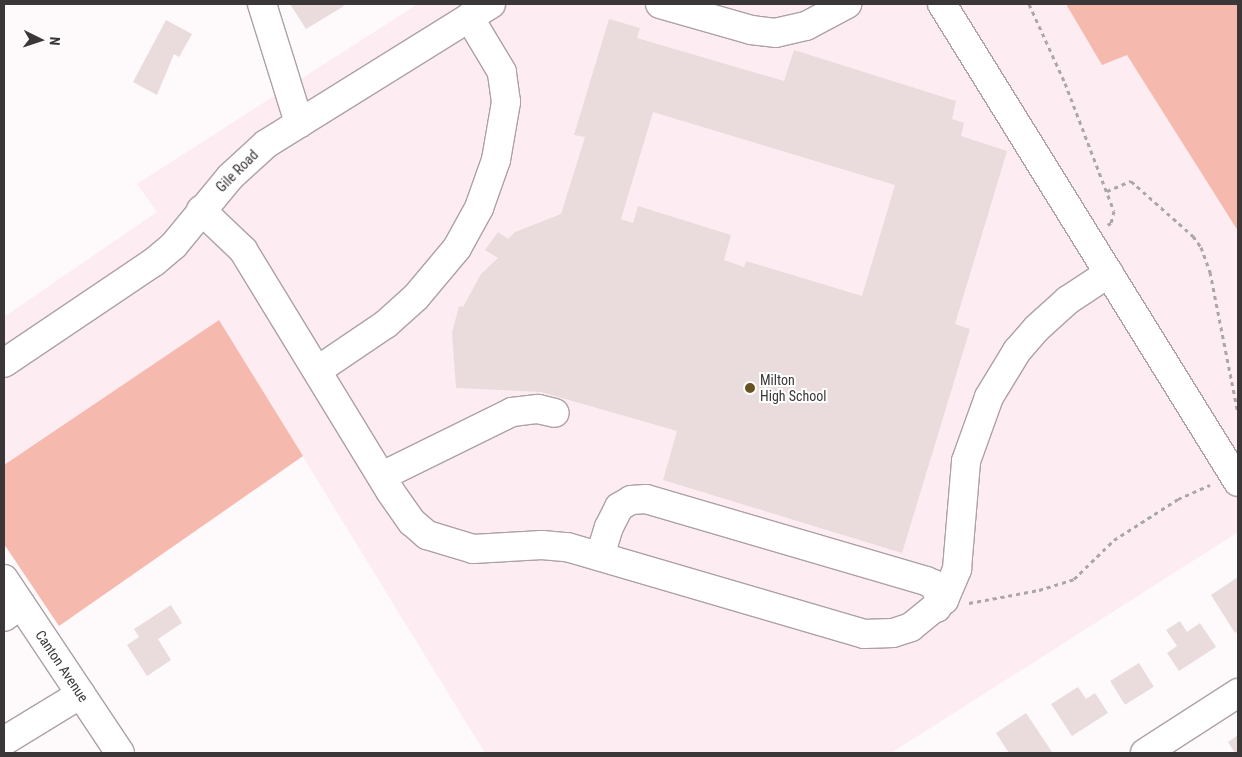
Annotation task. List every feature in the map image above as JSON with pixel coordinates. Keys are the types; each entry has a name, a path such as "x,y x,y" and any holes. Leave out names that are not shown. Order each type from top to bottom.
{"street":[{"path":"262,4 299,123"},
{"path":"660,4 751,30 775,33 806,26 847,4"},
{"path":"942,4 1236,479"},
{"path":"318,370 386,324 431,282 457,248 480,208 498,152 506,102 502,72 480,11"},
{"name":"Gile Road","path":"4,363 154,262 174,245 201,210 241,165 299,123 480,11"},
{"path":"201,210 243,250 382,476 412,522 427,535 445,543 486,550 551,545 600,556 864,634 902,631 950,606"},
{"path":"950,606 950,590 958,569 966,462 989,397 1017,351 1037,328 1068,300 1109,273"},
{"path":"382,476 512,412 538,409 556,413"},
{"path":"600,556 611,520 619,507 631,500 646,499 926,581 932,584 939,595 950,606"},
{"name":"Canton Avenue","path":"4,579 12,610 81,694 120,753"},
{"path":"1146,753 1238,693"},
{"path":"4,741 81,694"}],"path":[{"path":"1029,4 1065,83 1114,211 1111,223 1087,237"},
{"path":"1107,191 1131,181 1193,236 1201,247 1210,272 1238,413"},
{"path":"950,606 1039,590 1074,579 1114,540 1178,499 1236,479"}],"shaded area":[{"name":"Milton High School","path":"418,4 1238,4 1238,532 891,753 485,753 219,320 4,465 4,317 157,212 137,184"},
{"path":"1066,4 1238,4 1238,231 1127,55 1102,65"},
{"path":"219,320 303,456 59,626 4,544 4,465"}],"building":[{"path":"290,4 342,4 344,6 306,29"},
{"path":"609,19 640,28 637,38 784,81 794,50 956,101 952,119 964,123 961,136 1007,151 955,324 970,329 902,553 663,480 677,431 541,392 456,388 452,333 459,306 463,307 481,274 498,258 485,250 498,232 508,239 515,232 561,214 585,137 574,135","holes":["653,112 895,185 862,296 746,261 744,267 724,260 731,235 638,206 633,223 621,219"]},
{"path":"166,20 192,34 179,57 174,54 157,95 133,82"},
{"path":"1238,577 1238,631 1235,633 1211,595"},
{"path":"171,605 182,623 158,639 171,660 147,676 127,645 139,637 134,629"},
{"path":"1180,621 1187,632 1200,623 1216,647 1179,671 1167,653 1177,646 1166,630"},
{"path":"1139,663 1154,687 1125,705 1110,681"},
{"path":"1078,687 1086,699 1095,693 1108,713 1072,736 1051,704"},
{"path":"1026,713 1052,752 1009,753 996,733"},
{"path":"1238,735 1238,753 1235,753 1228,742"}],"place":[{"name":"Milton High School","path":"750,388"}]}
